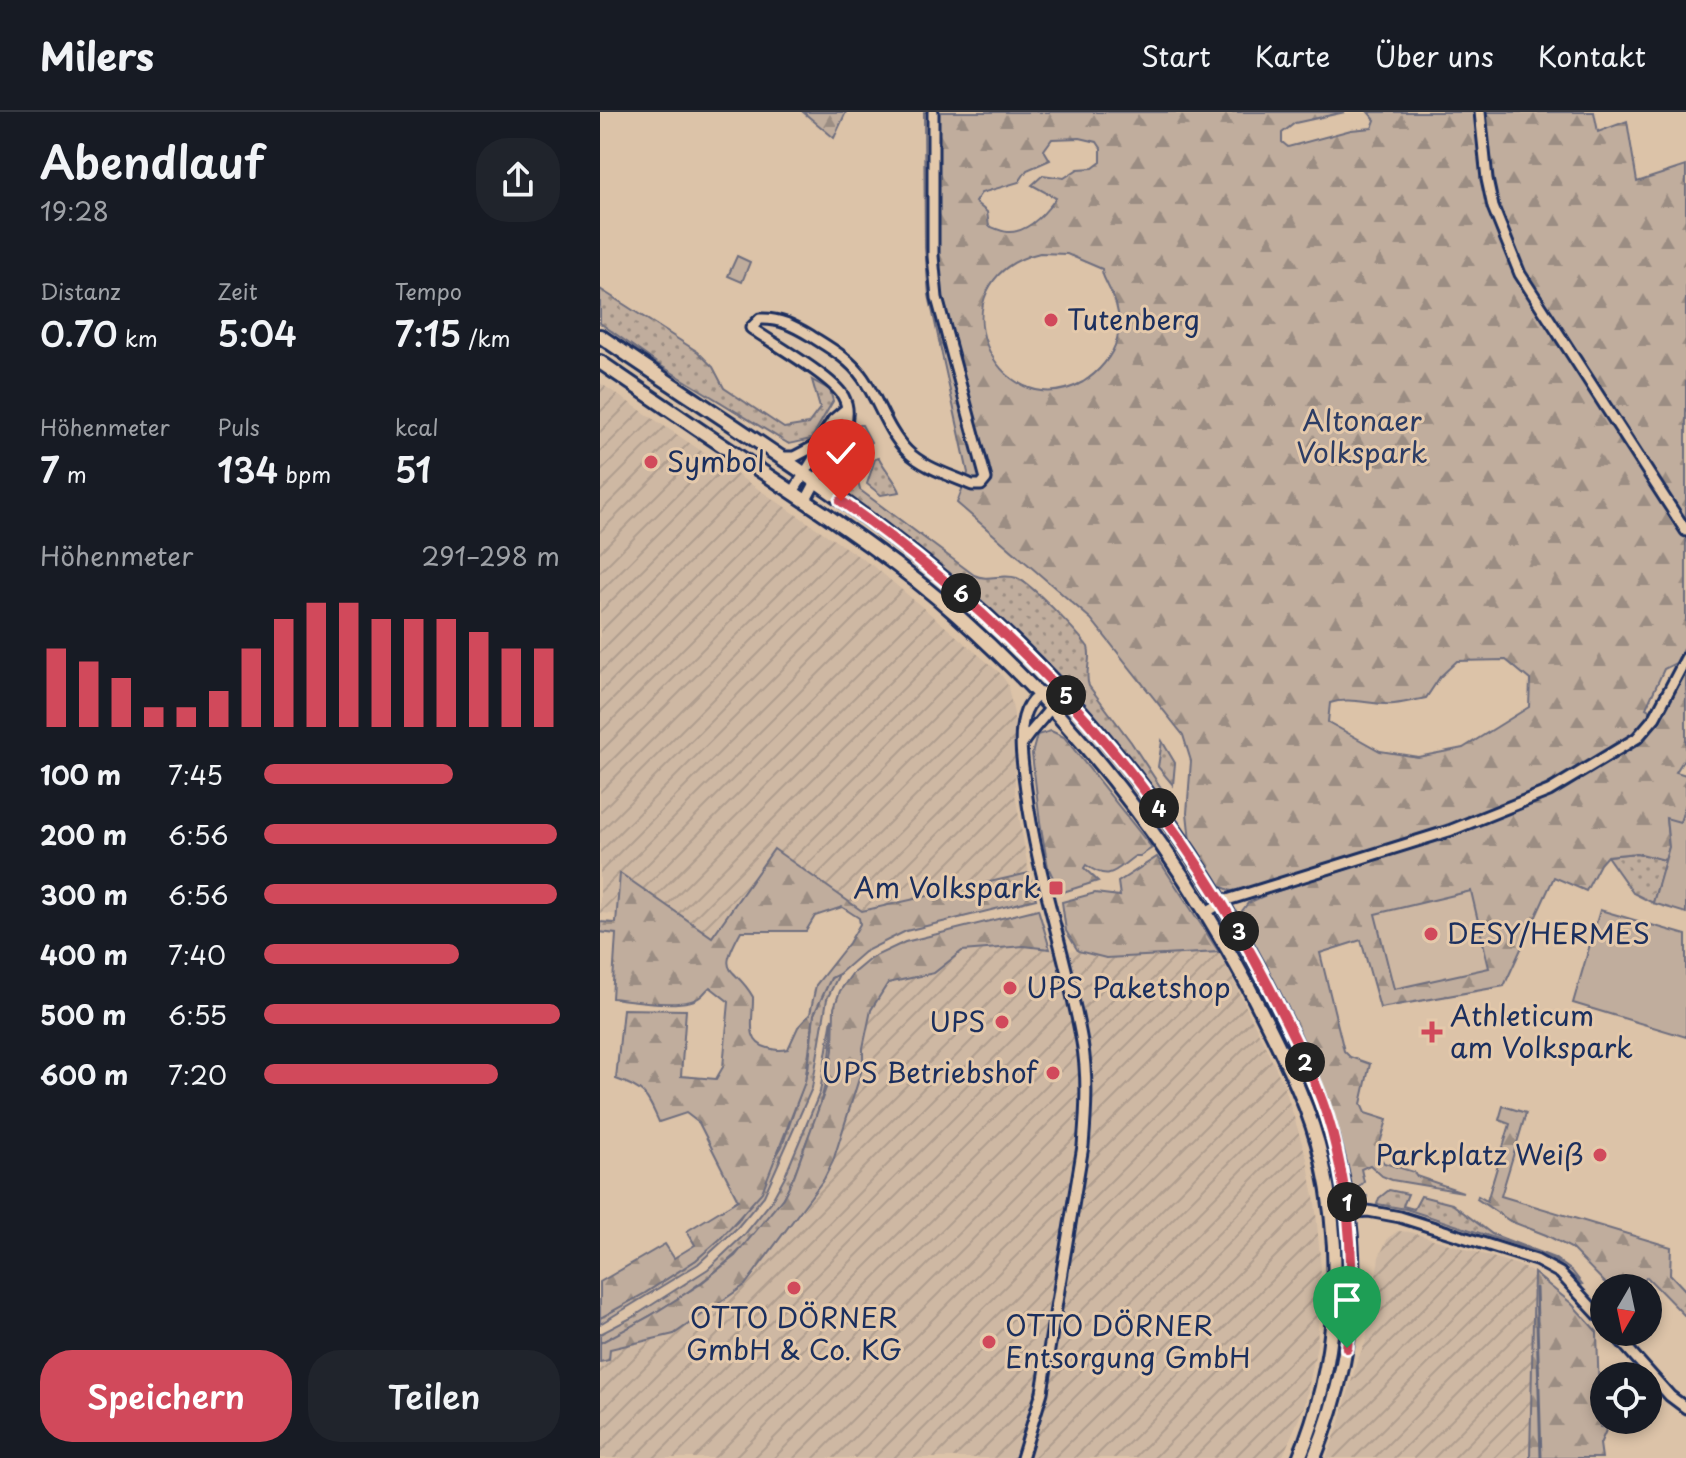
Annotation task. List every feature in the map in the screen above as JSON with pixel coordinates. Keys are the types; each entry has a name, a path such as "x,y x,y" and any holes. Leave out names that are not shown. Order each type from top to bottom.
{"main road":[{"path":"600,336 879,527 955,587 1059,687 1131,771 1165,816 1222,903 1278,1005 1318,1094 1332,1134 1348,1212 1352,1297 1346,1357 1328,1423 1314,1458"},
{"path":"600,362 863,539 929,591 999,653 1052,708 1140,814 1206,912 1230,950 1304,1101 1322,1162 1330,1214 1334,1280 1329,1354 1316,1411 1299,1458"}],"street":[{"path":"806,500 845,427 844,397 835,387 751,328 755,322 771,318 792,324 837,352 861,375 908,452 923,463 972,485 984,482 986,475 937,298 933,256 933,112"},
{"path":"1480,112 1493,207 1520,274 1686,531"},
{"path":"793,492 813,460 817,445 833,420 846,409"},
{"path":"777,457 794,457 817,445"},
{"path":"1206,912 1222,903 1449,831 1549,791 1637,738 1655,717 1686,658"},
{"path":"1022,1458 1042,1392 1083,1146 1086,1100 1083,1044 1035,850 1022,744 1025,714 1039,694 1059,687"},
{"path":"1022,744 1032,728 1052,708 1059,687"},
{"path":"1330,1214 1368,1211 1400,1217 1545,1264 1566,1279 1590,1306"},
{"path":"1625,1346 1663,1389 1686,1408"}],"shaded area":[{"path":"600,383 876,568 1000,673 1007,683 1014,714 1015,794 1029,873 862,912 774,850 712,937 633,916 600,913"},
{"name":"DESY/HERMES","path":"1471,891 1490,968 1393,989 1374,914"},
{"path":"1024,946 1077,951 1106,958 1219,952 1284,1085 1307,1159 1315,1202 1321,1268 1317,1345 1305,1404 1282,1458 600,1458 600,1362 609,1360 610,1349 674,1334 753,1277 801,1213 833,1161 863,1066 863,1048 871,1010 888,982 933,973 962,951"},
{"path":"1398,1231 1518,1265 1534,1273 1530,1458 1326,1458 1366,1341 1379,1257 1388,1238"}],"green space":[{"path":"803,112 846,112 834,138"},
{"name":"Altonaer Volkspark","path":"924,112 1345,112 1295,123 1282,133 1282,142 1288,147 1351,130 1372,128 1375,120 1368,112 1594,112 1598,132 1627,121 1637,182 1686,166 1686,643 1676,663 1664,669 1646,708 1651,711 1632,734 1607,751 1550,783 1465,820 1246,889 1231,891 1218,885 1190,841 1187,813 1191,761 1183,735 1091,619 957,503 968,473 929,295 925,248","holes":["1080,138 1097,142 1101,148 1101,162 1093,168 1078,169 1064,178 1043,175 1032,185 1056,198 1030,225 1008,232 989,226 987,212 975,202 981,193 1019,182 1027,170 1050,160 1044,150 1052,139","1040,253 1067,254 1102,269 1116,305 1118,332 1108,358 1089,378 1051,391 1024,386 1001,369 987,345 982,318 988,291 1006,268","1506,660 1530,680 1529,707 1463,748 1418,757 1380,751 1328,722 1330,703 1338,701 1394,704 1426,698 1440,677 1457,661"]},
{"path":"737,256 750,262 742,282 728,276"},
{"path":"600,289 698,352 713,367 724,388 784,428 808,424 820,408 812,380 830,390 833,401 811,439 789,444 658,364 600,323"},
{"path":"862,425 871,442 857,478 860,490 974,575 1017,578 1054,609 1088,647 1089,686 1131,742 1167,797 1169,808 1094,715 1012,630 938,565 844,495 844,488 830,478 843,448"},
{"path":"879,458 900,492 881,495 867,484 875,459"},
{"path":"1686,672 1686,756 1676,772 1686,775 1686,804 1680,823 1666,819 1669,847 1665,860 1637,853 1607,856 1586,891 1554,877 1504,986 1380,1008 1361,940 1320,953 1344,1051 1350,1057 1370,1064 1361,1104 1365,1113 1387,1120 1377,1153 1384,1163 1463,1192 1392,1180 1370,1165 1361,1169 1364,1182 1358,1188 1367,1196 1366,1204 1358,1201 1351,1192 1332,1114 1314,1067 1242,924 1242,911 1248,903 1268,894 1451,836 1553,794 1628,751 1650,733","holes":["1471,891 1489,968 1394,989 1375,914"]},
{"path":"1051,731 1064,737 1152,848 1107,874 1086,865 1084,868 1098,881 1060,893 1048,867 1032,754 1037,735"},
{"path":"1162,741 1175,763 1173,785 1158,767"},
{"path":"1686,804 1686,913 1653,903 1669,847 1666,818 1680,822"},
{"path":"774,849 862,911 1029,873 1036,899 906,931 864,952 831,978 814,1014 805,1082 762,1192 720,1239 696,1260 600,1318 600,1282 665,1244 674,1258 695,1245 687,1231 738,1200 699,1123 686,1113 659,1122 644,1094 616,1079 623,1009 686,1010 681,1076 716,1079 723,1067 729,1002 710,987 701,996 684,1002 658,1003 612,998 616,934 600,932 600,922 616,923 620,873 712,937","holes":["842,907 859,918 860,924 849,943 816,985 810,1014 798,1027 788,1049 776,1050 761,1045 753,1034 753,997 728,964 741,931 806,931 815,916"]},
{"path":"1637,853 1665,860 1653,903 1633,893 1607,856"},
{"path":"1157,857 1219,952 1106,958 1078,951 1066,931 1062,902 1095,893 1120,896 1118,882"},
{"path":"1038,909 1050,949 1024,946 962,951 934,973 888,983 871,1010 863,1048 863,1066 833,1161 824,1179 745,1285 674,1334 610,1349 609,1360 600,1362 600,1343 699,1285 735,1256 783,1198 826,1088 833,1050 834,1008 840,991 852,974 871,958 905,942"},
{"path":"1600,910 1686,935 1686,1037 1573,1003"},
{"path":"1227,922 1274,1007 1307,1085 1294,1067 1226,934"},
{"path":"839,974 827,999 812,1088 764,1196 737,1228 698,1264 600,1324 600,1318 696,1260 738,1221 782,1146 808,1071 814,1014 831,978"},
{"path":"832,1018 829,1066 817,1112 793,1178 772,1214 753,1237 706,1279 680,1298 600,1343 600,1334 633,1317 708,1269 745,1234 771,1202 820,1092"},
{"path":"1503,1106 1526,1113 1501,1196 1671,1247 1670,1274 1686,1291 1686,1317 1662,1292 1662,1274 1596,1274 1571,1248 1510,1221 1477,1199 1478,1196 1487,1201 1510,1124 1499,1120"},
{"path":"1389,1190 1408,1194 1403,1206 1414,1209 1421,1196 1452,1204 1492,1234 1554,1258 1572,1271 1583,1285 1557,1262 1538,1252 1406,1209 1377,1204"},
{"path":"1347,1257 1345,1309 1333,1385 1318,1434 1308,1458 1304,1458 1328,1384 1336,1335 1339,1258"},
{"path":"1534,1273 1571,1303 1590,1324 1590,1346 1597,1346 1598,1362 1590,1362 1590,1434 1604,1434 1600,1444 1602,1458 1530,1458"}],"waterway":[{"path":"1536,1288 1541,1458"}],"place":[{"name":"Tutenberg","path":"1051,320"},
{"name":"Symbol","path":"651,462"},
{"name":"Am Volkspark","path":"1056,888"},
{"name":"DESY/HERMES","path":"1431,934"},
{"name":"UPS Paketshop","path":"1010,988"},
{"name":"UPS","path":"1002,1022"},
{"name":"Athleticum am Volkspark","path":"1432,1032"},
{"name":"UPS Betriebshof","path":"1053,1073"},
{"name":"Parkplatz Weiß","path":"1600,1155"},
{"name":"OTTO DÖRNER GmbH & Co. KG","path":"794,1288"},
{"name":"OTTO DÖRNER Entsorgung GmbH","path":"989,1342"}],"route":[{"path":"841,501 955,587 1059,687 1131,771 1212,885 1284,1016 1332,1134 1346,1199 1352,1253 1347,1348"}]}
